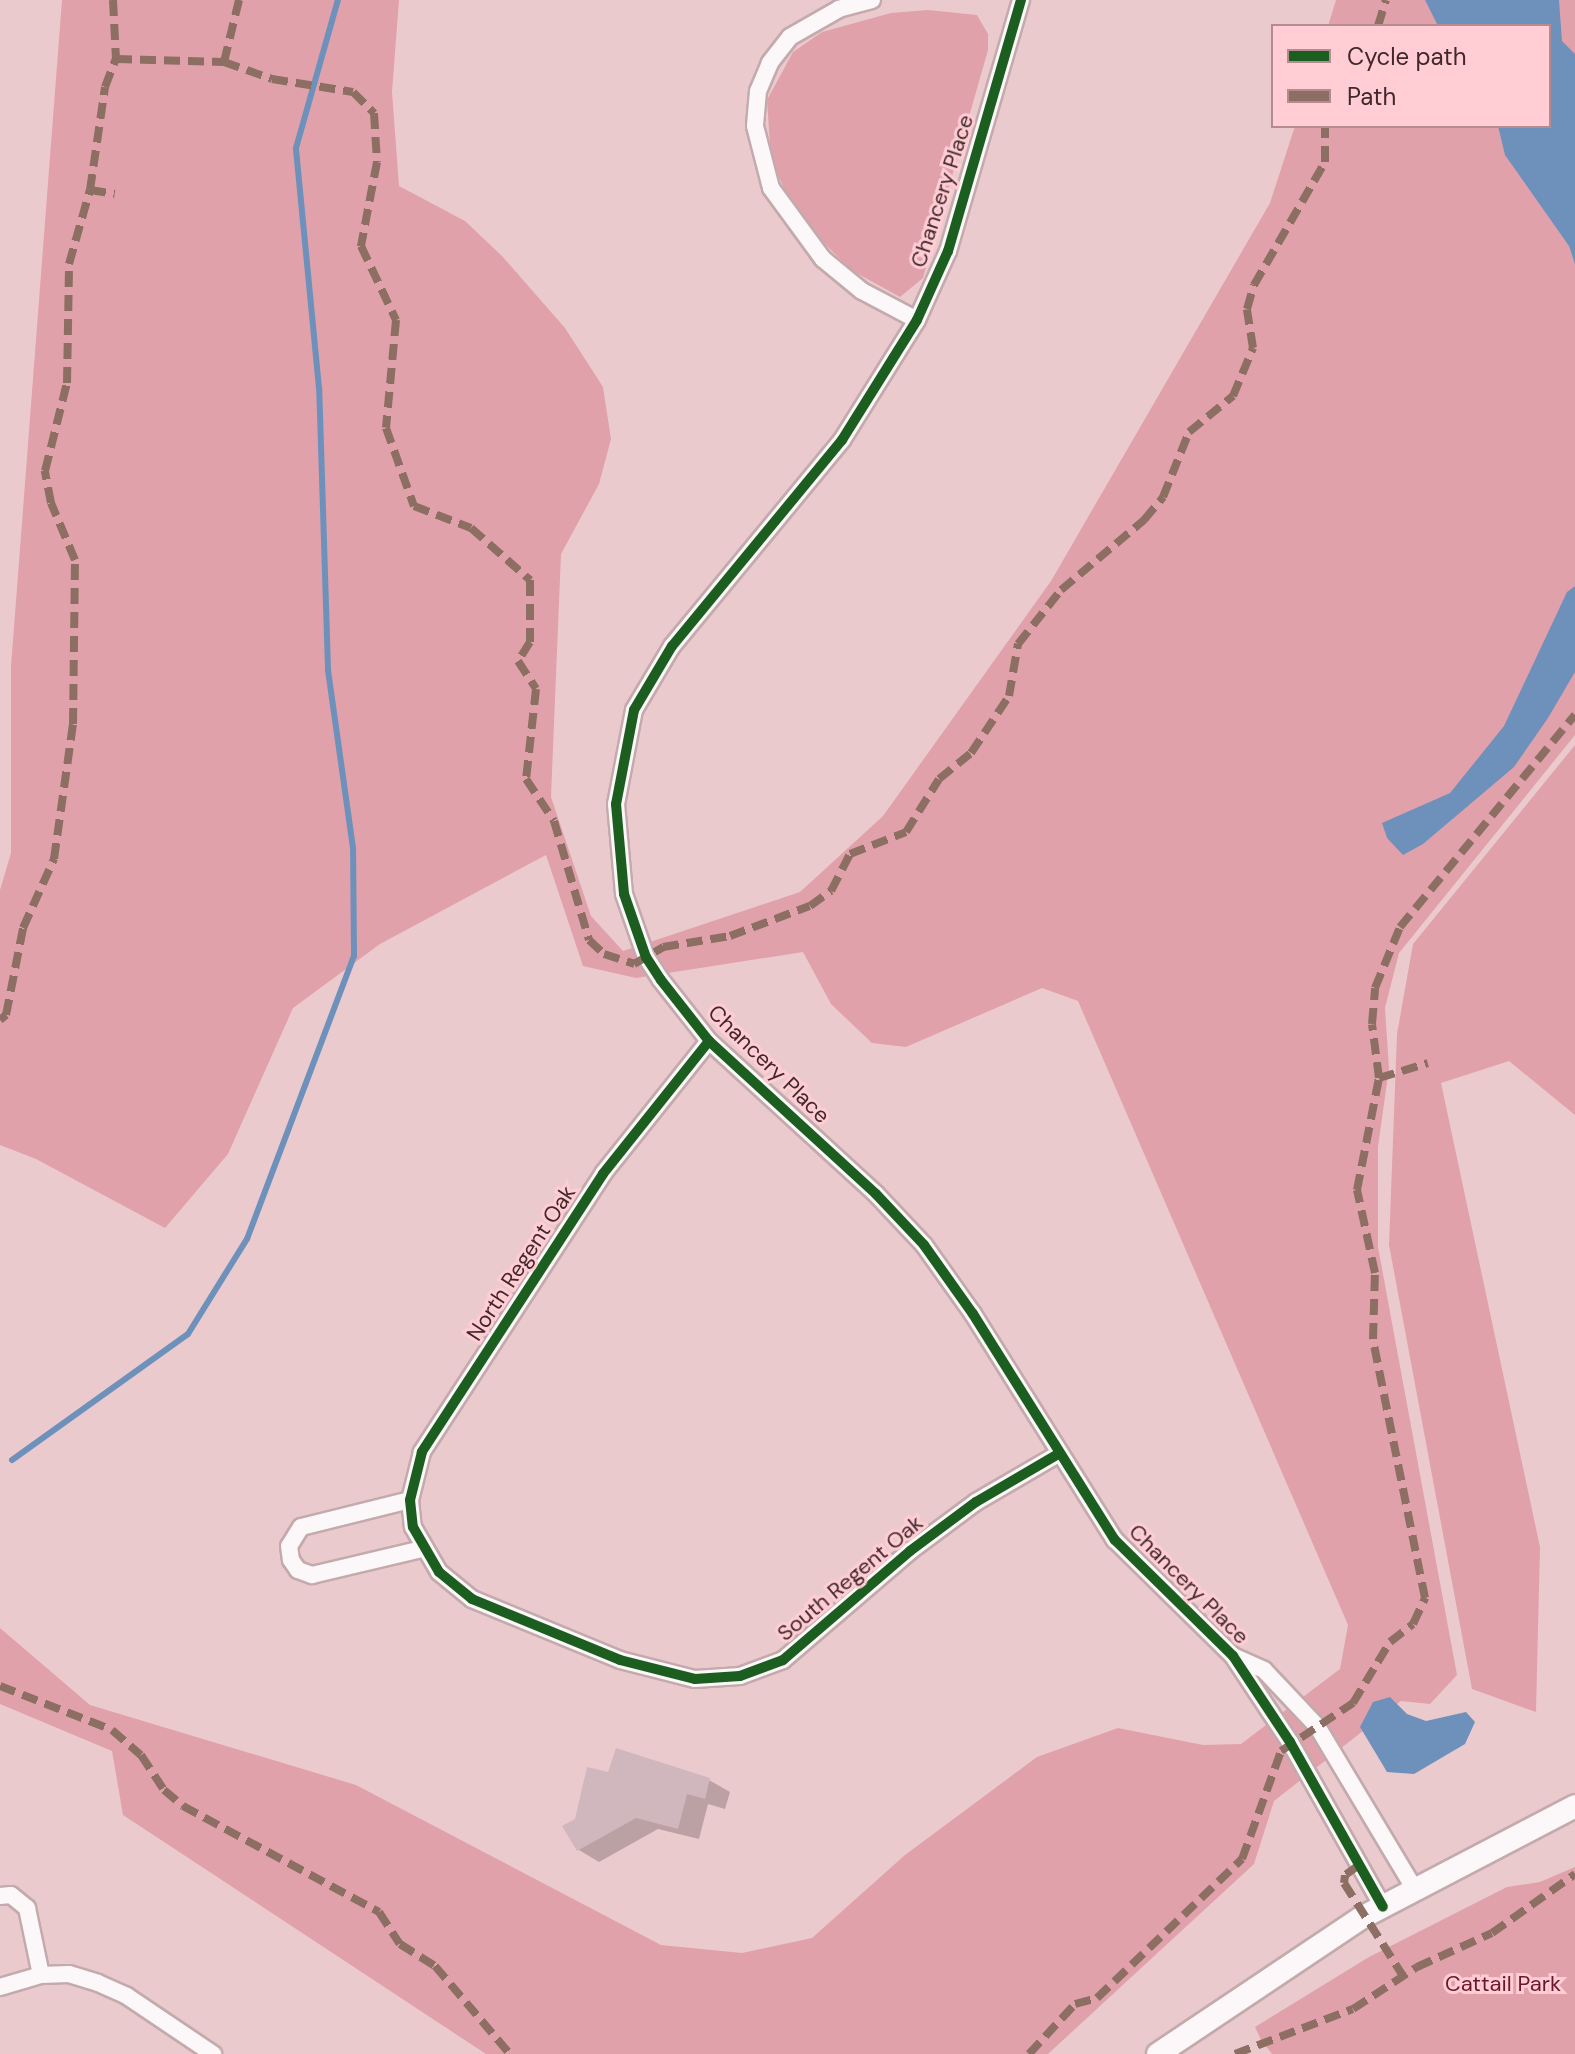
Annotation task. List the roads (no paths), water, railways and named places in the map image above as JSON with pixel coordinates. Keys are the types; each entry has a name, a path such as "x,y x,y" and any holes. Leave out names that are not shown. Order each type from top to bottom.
{"street":[{"path":"872,0 839,9 790,37 770,63 758,91 755,126 771,188 823,259 862,291 917,320"},
{"name":"Chancery Place","path":"1021,0 948,251 917,320 842,440 650,678 625,740 616,834 624,894 646,957 709,1041 876,1194 924,1245 973,1314 1058,1454 1115,1540 1233,1656 1290,1742 1383,1907"},
{"name":"North Regent Oak","path":"413,1527 410,1500 422,1452 547,1256 644,1117 709,1041"},
{"name":"South Regent Oak","path":"413,1527 422,1549 439,1572 472,1599 620,1660 695,1679 740,1676 783,1660 921,1543 976,1502 1058,1454"},
{"path":"410,1500 301,1527 289,1546 291,1560 298,1570 312,1575 422,1549"},
{"name":"Chancery Place","path":"1233,1656 1264,1670 1317,1726 1415,1890"},
{"path":"1158,2054 1236,1998 1383,1907 1575,1806"},
{"path":"0,1896 11,1895 27,1908 41,1975"},
{"path":"0,1987 41,1975 69,1974 98,1983 213,2054"}],"water":[{"path":"1425,0 1559,0 1562,41 1575,54 1575,264 1569,246 1505,155 1498,128 1551,128 1551,24 1437,24"},
{"path":"1575,586 1575,672 1548,718 1514,767 1423,844 1403,855 1387,838 1382,823 1450,793 1504,726 1567,592"},
{"path":"1390,1697 1407,1714 1426,1721 1466,1712 1475,1722 1465,1744 1414,1774 1387,1772 1360,1727 1373,1702"}],"waterway":[{"path":"12,1460 188,1334 247,1239 354,956 353,848 328,669 319,388 296,148 338,0"}],"park label":[{"name":"Cattail Park","path":"1503,1984"}]}
